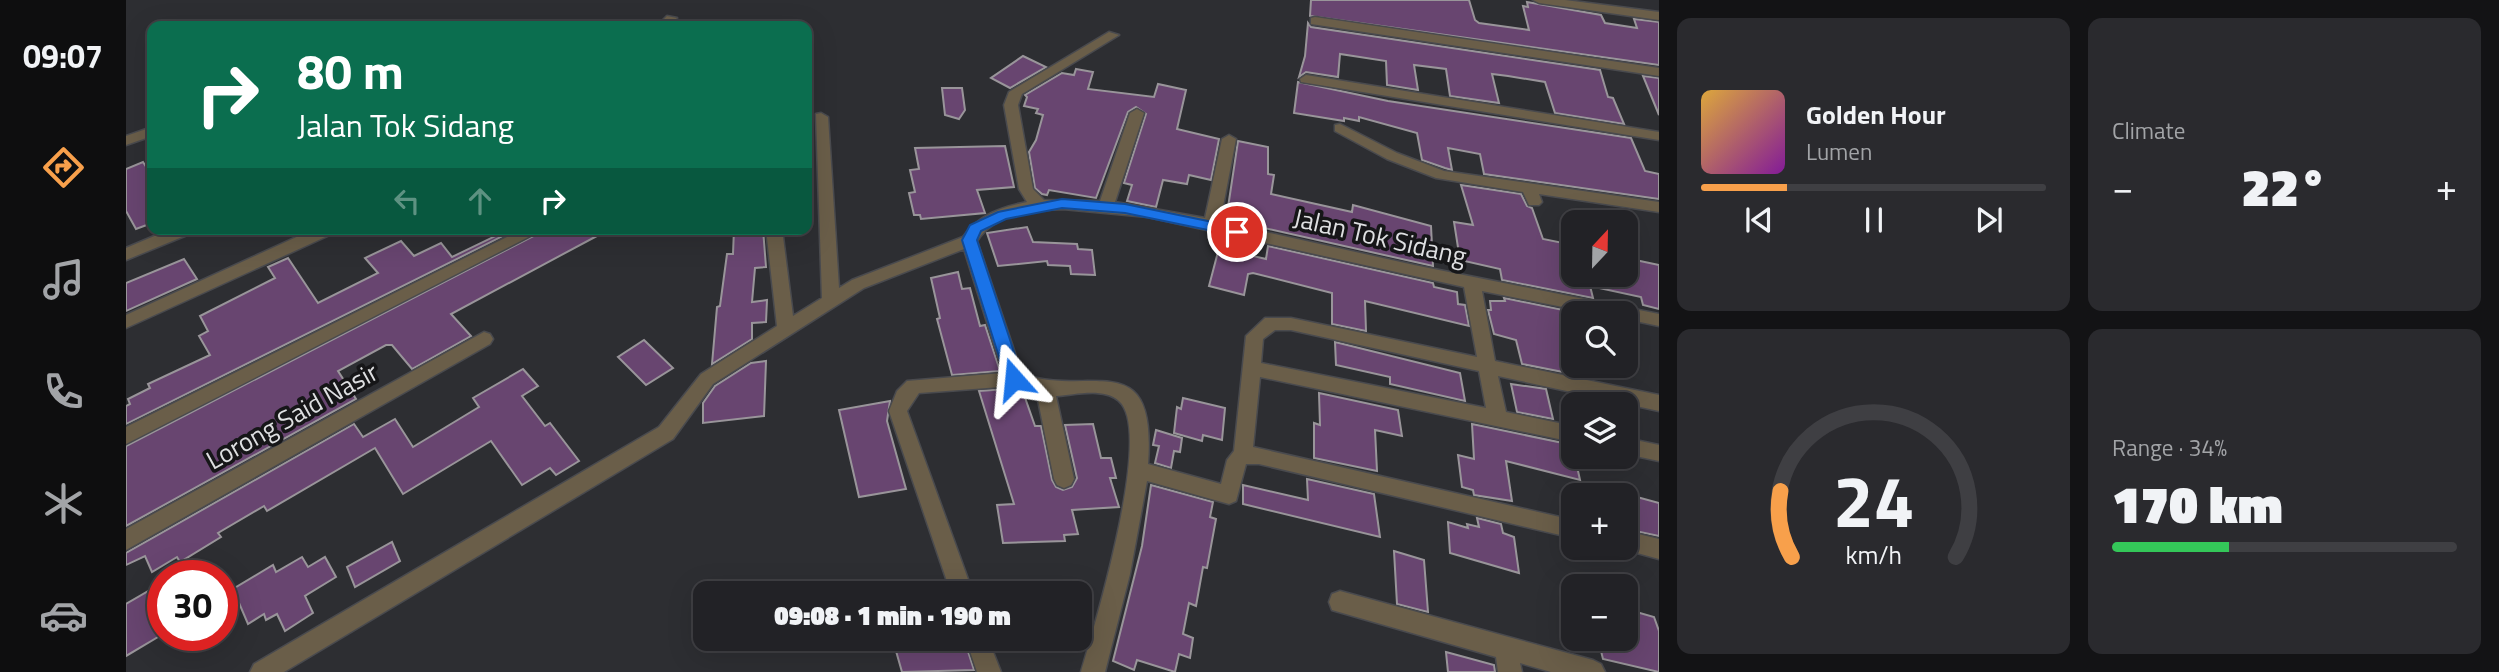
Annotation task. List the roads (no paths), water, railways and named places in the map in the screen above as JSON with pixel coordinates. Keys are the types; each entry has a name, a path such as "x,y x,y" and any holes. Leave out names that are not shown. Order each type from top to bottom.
{"street":[{"path":"1538,0 1659,16"},
{"path":"1315,21 1659,72"},
{"path":"1040,205 1030,197 1027,189 1011,105 1016,92 1113,35"},
{"path":"1306,79 1659,136"},
{"path":"1106,206 1137,113"},
{"path":"821,117 831,300"},
{"path":"1340,128 1392,156 1441,175 1531,195 1659,207"},
{"path":"126,141 147,133"},
{"path":"1211,226 1229,139"},
{"name":"Jalan Tok Sidang","path":"969,240 975,228 988,219 1040,205 1106,206 1562,301"},
{"path":"126,242 147,233"},
{"path":"126,254 172,235"},
{"path":"126,322 315,235"},
{"path":"126,436 524,235"},
{"path":"775,235 786,329"},
{"path":"262,672 666,433 707,379 831,300 876,277 969,240 1014,379"},
{"path":"1472,284 1497,417"},
{"name":"Jalan Tok Sidang","path":"1638,316 1659,320"},
{"path":"1137,470 1228,495 1237,460 1244,454 1255,336 1271,323 1291,324 1659,403"},
{"name":"Lorong Said Nasir","path":"126,540 484,339"},
{"path":"1253,368 1561,431"},
{"path":"958,581 898,411 904,396 914,386 1014,379 1045,389 1112,389 1128,396 1136,408 1137,470 1130,533 1093,672"},
{"path":"1045,389 1065,479"},
{"path":"1638,449 1659,453"},
{"path":"1244,454 1561,526"},
{"path":"1638,544 1659,549"},
{"path":"1340,602 1593,672"},
{"path":"1506,647 1510,672"},
{"path":"982,651 989,672"}]}
